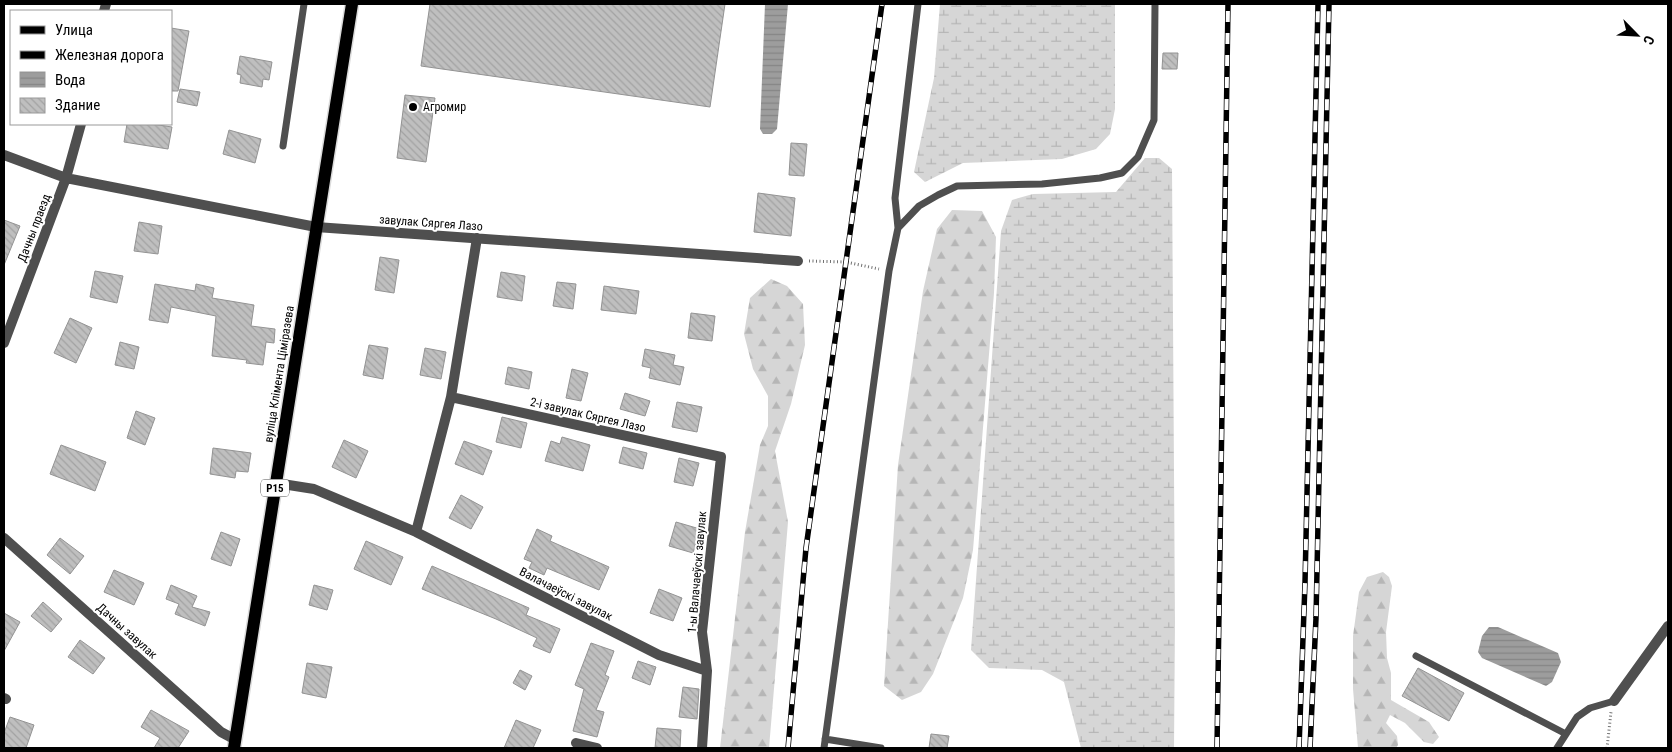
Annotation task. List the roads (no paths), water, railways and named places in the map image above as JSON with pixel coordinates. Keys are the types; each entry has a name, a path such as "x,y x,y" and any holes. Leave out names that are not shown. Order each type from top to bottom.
{"main road":[{"name":"вуліца Клімента Ціміразева","path":"235,744 352,4"}],"street":[{"name":"Дачны праезд","path":"4,343 66,178 82,125"},
{"name":"завулак Сяргея Лазо","path":"4,155 66,178 316,227 798,260"},
{"path":"416,532 451,397 477,238"},
{"name":"2-і завулак Сяргея Лазо","path":"451,397 721,457"},
{"name":"1-ы Валачаеўскі завулак","path":"702,748 707,671 702,632 721,457"},
{"name":"Валачаеўскі завулак","path":"276,483 314,489 416,532 659,655 707,671"},
{"name":"Дачны завулак","path":"4,538 235,744"},
{"path":"1614,701 1668,626"},
{"path":"576,744 597,748"}],"lane":[{"path":"283,146 304,4"},
{"path":"824,748 889,271 898,228 895,198 918,4"},
{"path":"898,228 919,206 957,186 1042,184 1100,178 1122,173 1138,156 1154,120 1155,4"},
{"path":"1416,656 1566,734"},
{"path":"1557,748 1577,717 1590,708 1614,701"},
{"path":"826,739 881,748"}],"water":[{"path":"765,4 788,4 777,129 772,134 763,134 760,129"},
{"path":"1489,627 1498,627 1558,653 1561,662 1552,682 1546,686 1482,658 1478,652 1482,636"}],"railway":[{"path":"788,748 806,548 882,4"},
{"path":"1217,748 1228,4"},
{"path":"1299,748 1305,583 1318,4"},
{"path":"1310,748 1316,618 1329,4"}],"place":[{"name":"Агромир","path":"413,107"}]}
